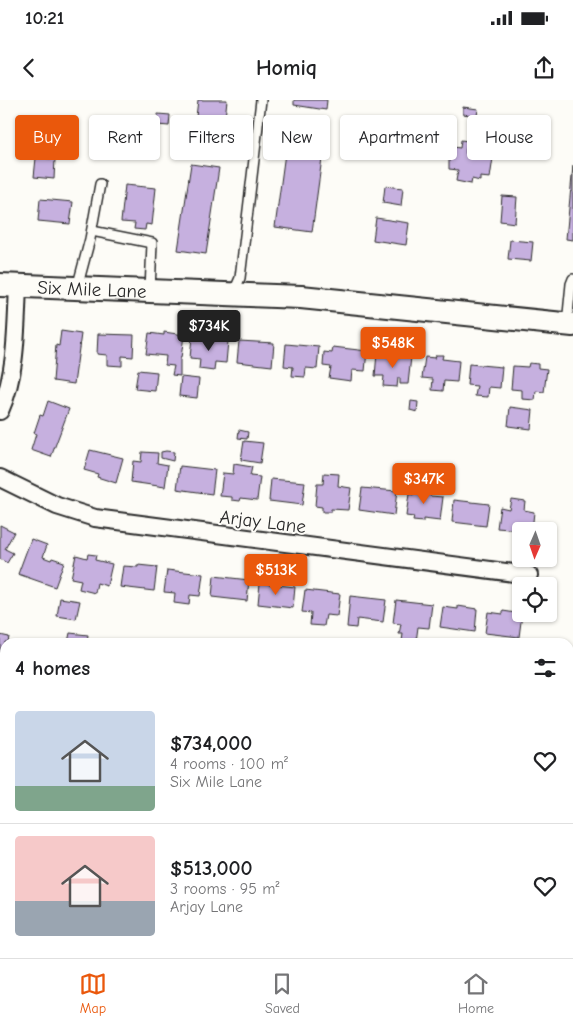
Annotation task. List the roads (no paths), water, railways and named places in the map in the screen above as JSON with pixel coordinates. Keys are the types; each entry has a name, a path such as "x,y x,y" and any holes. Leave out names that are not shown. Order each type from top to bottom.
{"street":[{"name":"Six Mile Lane","path":"9,285 301,296 570,325"},
{"path":"0,411 12,369 9,285"},
{"name":"Arjay Lane","path":"0,478 58,506 95,518 529,575"}],"lane":[{"path":"233,294 240,278 261,100"},
{"path":"77,288 92,231 100,184"},
{"path":"92,231 152,243 150,291"},
{"path":"570,325 571,284 573,279"}]}
